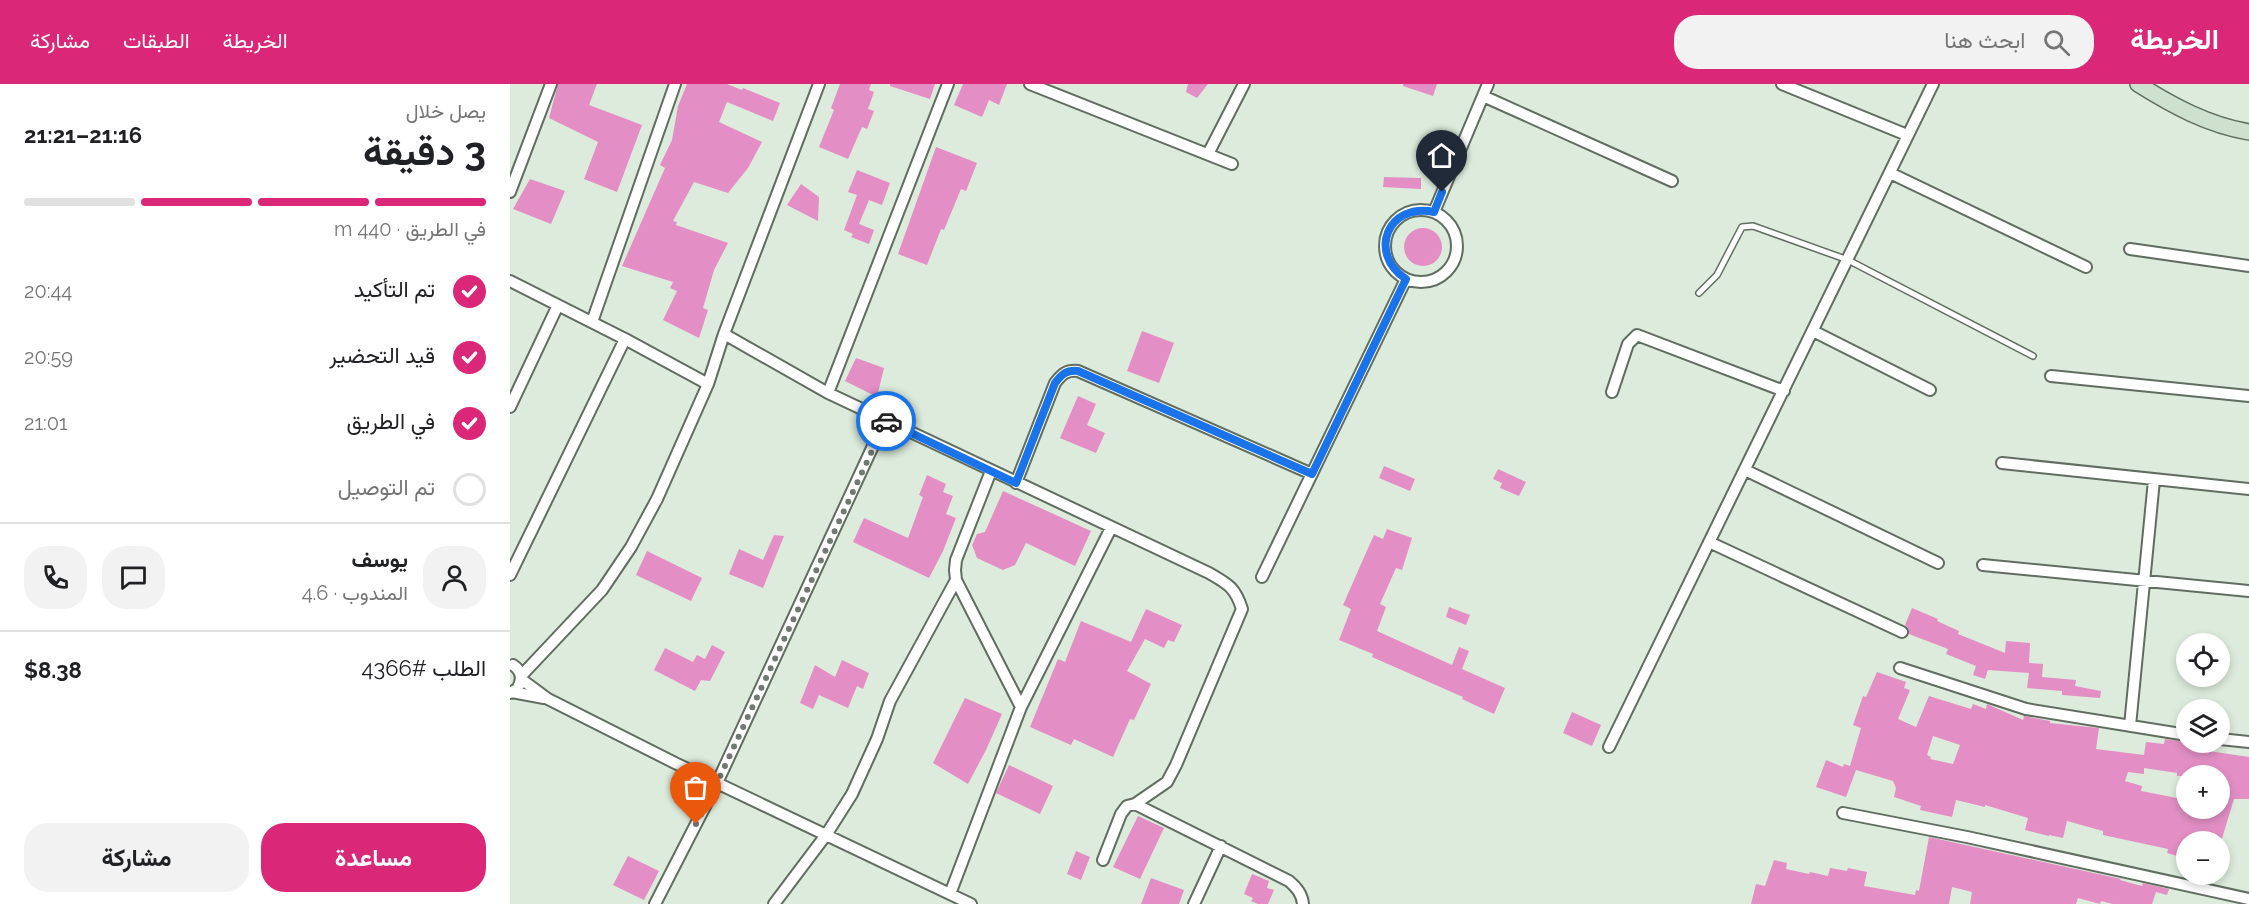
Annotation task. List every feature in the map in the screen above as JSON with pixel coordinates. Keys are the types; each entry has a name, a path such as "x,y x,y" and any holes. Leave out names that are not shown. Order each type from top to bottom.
{"street":[{"path":"510,192 550,84"},
{"path":"592,322 675,84"},
{"path":"511,692 517,689 521,678 602,590 631,547 657,498 708,384 718,357 723,334 819,84"},
{"path":"828,393 948,84"},
{"path":"1030,84 1232,164"},
{"path":"1208,154 1244,84"},
{"path":"1434,212 1488,84"},
{"path":"1782,84 1907,135"},
{"path":"1609,747 1933,84"},
{"path":"2138,84 2192,115 2215,124 2249,132"},
{"path":"1483,96 1672,181"},
{"path":"1890,173 2086,267"},
{"path":"1423,209 1444,217 1452,226 1456,237 1455,259 1449,269 1440,277 1429,281 1418,282 1406,279 1397,273 1386,254 1388,232 1394,222 1402,215 1423,209"},
{"path":"2130,249 2249,266"},
{"path":"1262,577 1406,279"},
{"path":"510,281 708,384"},
{"path":"510,407 558,305"},
{"path":"1813,331 1930,390"},
{"path":"723,334 828,393 1209,573 1231,586 1242,609 1167,782 1135,804 1127,806 1121,814 1103,860"},
{"path":"1612,393 1628,344 1637,335 1784,391"},
{"path":"510,575 625,339"},
{"path":"1016,483 1055,383 1062,374 1069,371 1078,371 1312,474"},
{"path":"2051,376 2249,396"},
{"path":"655,904 717,783 885,420"},
{"path":"2001,463 2249,489"},
{"path":"1745,470 1938,563"},
{"path":"991,471 957,560 956,580 1021,707"},
{"path":"2130,726 2154,480"},
{"path":"950,894 1021,707 1111,528"},
{"path":"1709,542 1902,632"},
{"path":"1983,565 2249,591"},
{"path":"774,904 826,835 852,794 877,739 894,692 956,580"},
{"path":"511,665 541,655"},
{"path":"511,665 517,668 521,678 548,699 717,783 971,904"},
{"path":"1900,668 2026,708 2176,733"},
{"path":"511,692 548,699"},
{"path":"2230,741 2249,742"},
{"path":"1135,804 1289,881 1297,888 1303,904"},
{"path":"1843,813 1967,837 2249,899"},
{"path":"1194,904 1221,846"}],"lane":[{"path":"1699,293 1717,275 1743,227 1753,226 1848,260 2033,356"}],"building":[{"path":"558,84 597,84 589,105 642,125 617,192 584,179 598,142 549,118"},
{"path":"687,84 727,84 780,103 773,121 727,102 719,122 762,142 748,168 728,193 694,182 673,221 677,222 676,225 728,243 714,270 703,308 708,310 699,338 663,320 677,291 670,288 673,282 622,266 665,168 660,165 672,140 678,106"},
{"path":"840,84 871,84 869,90 874,92 868,109 874,111 867,129 862,127 848,159 819,147 834,110 831,108"},
{"path":"890,84 935,84 930,99 890,86"},
{"path":"963,84 1007,84 999,105 989,100 982,117 954,105"},
{"path":"1188,84 1208,84 1197,98 1186,92"},
{"path":"1403,84 1437,84 1433,96 1403,86"},
{"path":"936,147 977,163 966,191 961,189 944,230 941,229 927,265 898,254"},
{"path":"857,170 890,183 882,205 869,200 859,224 874,230 869,244 851,237 853,234 844,230 857,195 848,192"},
{"path":"1384,177 1421,178 1421,189 1383,187"},
{"path":"530,179 565,191 551,224 513,209"},
{"path":"801,184 819,197 818,221 787,205"},
{"path":"1423,228 1437,233 1442,247 1437,261 1423,266 1409,261 1404,247 1409,233"},
{"path":"1142,331 1174,343 1159,383 1127,371"},
{"path":"856,358 884,368 877,397 845,381"},
{"path":"1078,396 1096,404 1087,425 1105,433 1096,453 1060,438"},
{"path":"1384,466 1415,479 1410,491 1379,478"},
{"path":"1498,469 1526,482 1519,496 1500,488 1502,483 1493,479"},
{"path":"927,475 946,484 943,492 953,496 946,514 956,518 929,578 853,542 864,518 908,538 923,497 919,495"},
{"path":"1003,491 1091,531 1075,566 1026,543 1015,565 1003,570 977,558 972,545 977,534 985,532"},
{"path":"1387,529 1412,538 1402,570 1396,568 1380,604 1386,607 1377,631 1452,665 1459,647 1469,651 1462,669 1505,688 1494,714 1462,699 1463,697 1372,657 1373,654 1339,640 1351,609 1343,605 1374,535 1383,539"},
{"path":"774,535 784,536 763,588 729,574 739,549 763,560"},
{"path":"647,551 702,578 691,601 636,575"},
{"path":"1449,607 1470,615 1466,625 1446,617"},
{"path":"1912,608 1938,619 1937,621 1959,631 1958,634 2005,653 2006,641 2030,643 2029,663 2043,664 2042,677 2076,680 2075,686 2101,691 2100,698 2062,695 2062,691 2027,688 2029,673 1988,670 1985,679 1973,675 1976,666 1946,654 1948,649 1909,634 1905,625"},
{"path":"1146,609 1182,625 1174,642 1168,640 1164,648 1145,639 1127,671 1151,684 1134,720 1130,719 1113,757 1074,739 1071,745 1030,727 1058,659 1065,662 1081,621 1131,642"},
{"path":"712,645 725,652 710,681 701,680 695,691 654,670 665,648 693,662 697,655 705,659"},
{"path":"842,660 869,673 863,689 857,686 848,708 819,695 813,709 800,703 815,665 835,677"},
{"path":"1877,672 1906,682 1904,688 1910,690 1898,719 1916,727 1929,696 1971,709 1973,704 1986,709 1987,704 2023,720 2024,716 2050,721 2050,723 2099,728 2096,749 2144,755 2146,742 2164,744 2165,739 2176,741 2176,753 2222,753 2249,757 2249,799 2234,799 2230,812 2230,765 2176,765 2176,773 2144,768 2144,774 2128,772 2125,781 2142,786 2141,791 2176,798 2176,819 2228,819 2224,831 2176,831 2176,856 2167,853 2168,849 2103,835 2103,831 2067,821 2063,838 2025,830 2028,818 1985,805 1985,807 1956,800 1952,817 1920,810 1921,806 1894,797 1896,788 1893,781 1856,770 1846,797 1816,787 1826,760 1843,767 1844,764 1850,766 1861,728 1853,725 1863,696 1866,697","holes":["1933,736 1960,745 1953,764 1930,759 1931,757 1927,755"]},
{"path":"965,698 1002,714 968,784 933,763"},
{"path":"1572,712 1601,725 1592,746 1563,733"},
{"path":"1009,765 1053,786 1040,814 996,793"},
{"path":"1138,816 1164,828 1140,879 1113,867"},
{"path":"1929,837 2121,879 2142,886 2143,883 2169,889 2167,895 2156,892 2152,904 2113,904 2101,901 2100,904 2078,898 2076,904 1970,904 1972,892 1952,887 1949,904 1751,904 1756,884 1765,886 1774,860 1787,863 1786,869 1809,874 1810,872 1828,876 1830,868 1847,871 1848,868 1867,872 1864,886 1915,895 1916,890 1919,891"},
{"path":"1076,851 1090,857 1081,880 1067,874"},
{"path":"628,856 659,871 644,900 613,885"},
{"path":"1252,874 1269,881 1267,888 1274,890 1268,904 1258,904 1251,901 1253,898 1244,894"},
{"path":"1151,878 1184,890 1179,904 1141,904"}],"way so far":[{"path":"696,824 886,421"}],"route":[{"path":"886,421 1016,483 1055,383 1062,374 1078,371 1312,474 1406,279 1397,273 1386,254 1385,243 1388,232 1402,215 1423,209 1434,212 1442,192"}]}
